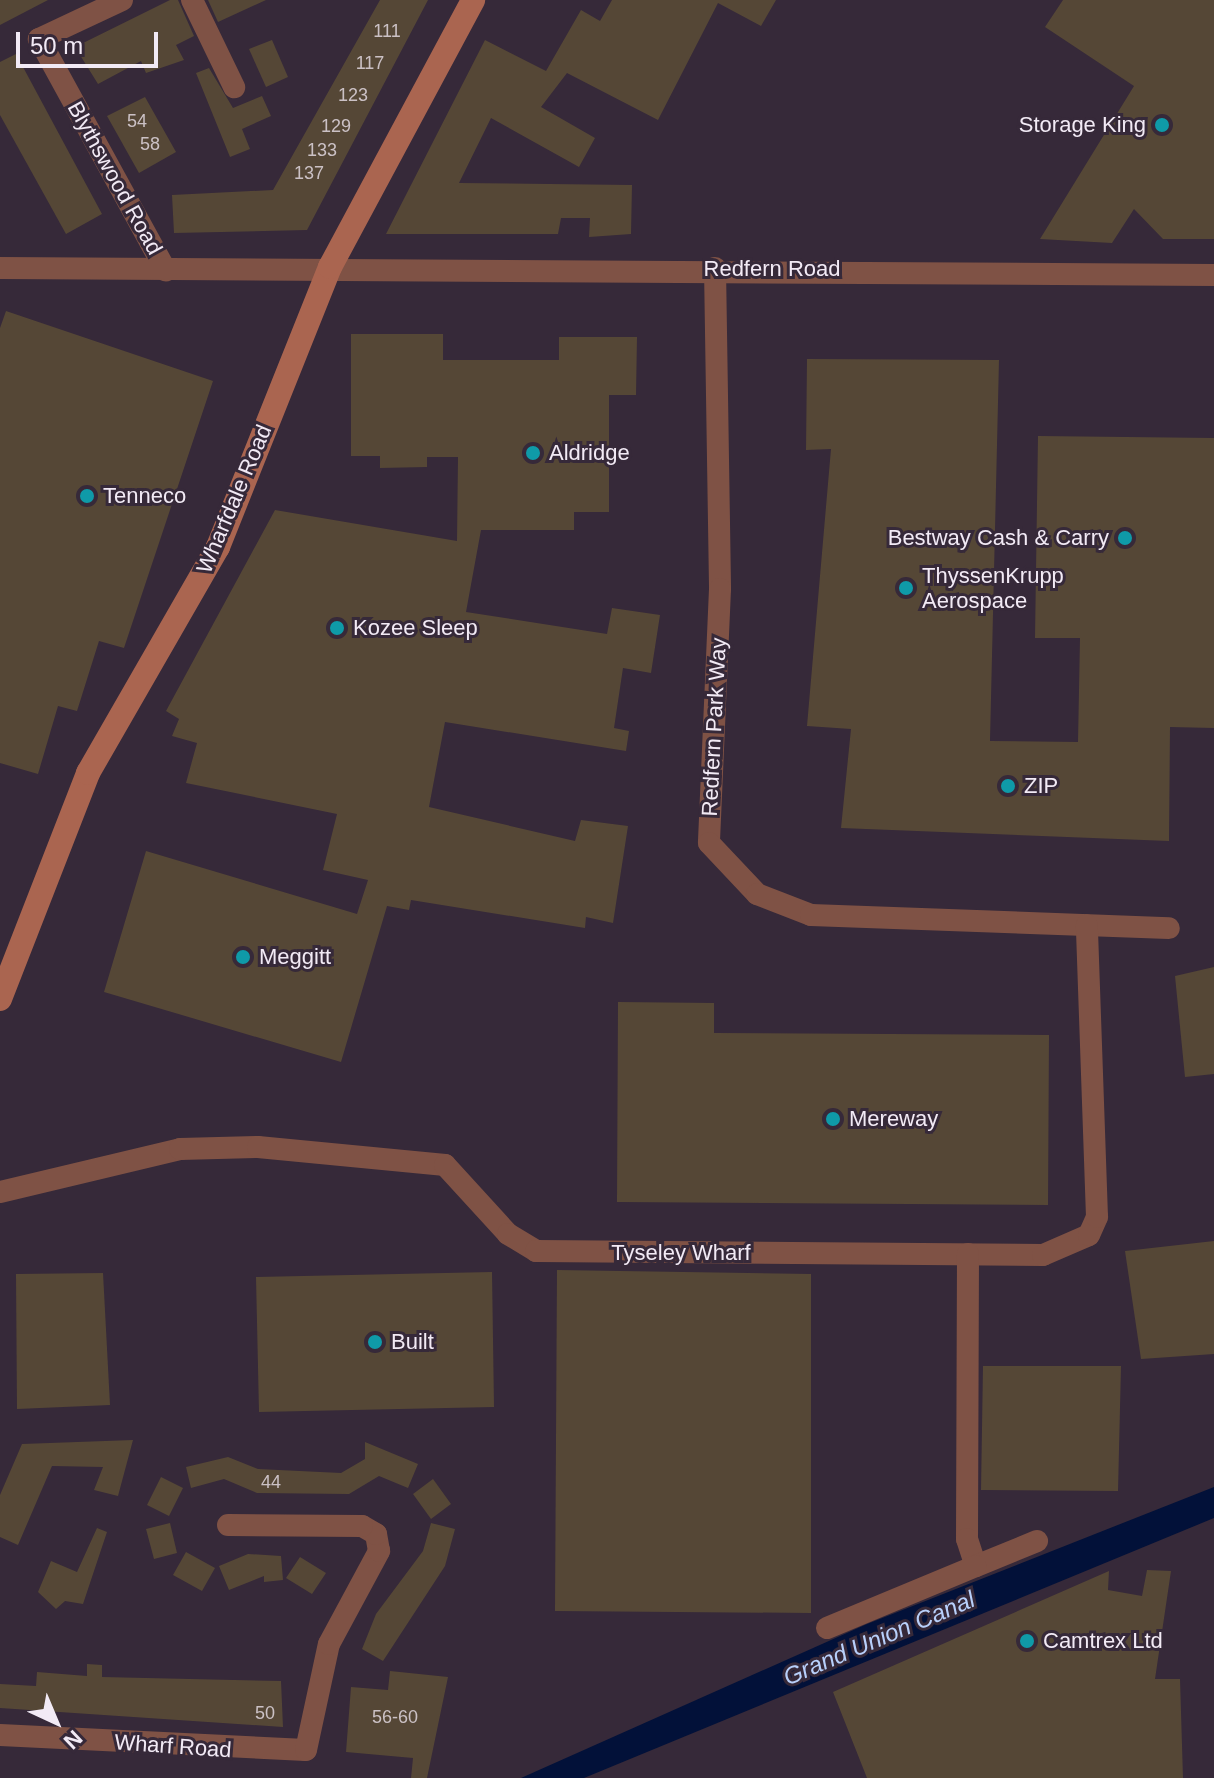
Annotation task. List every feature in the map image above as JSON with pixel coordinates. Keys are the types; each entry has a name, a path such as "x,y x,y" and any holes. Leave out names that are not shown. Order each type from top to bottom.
{"main road":[{"name":"Wharfdale Road","path":"0,999 88,773 218,547 330,267 473,0"}],"street":[{"name":"Blythswood Road","path":"122,0 39,39 166,271"},
{"path":"192,0 234,87"},
{"name":"Redfern Road","path":"0,268 166,271 330,267 715,268 1214,275"},
{"name":"Redfern Park Way","path":"715,268 720,589 709,843 757,894 811,915 1169,928"},
{"name":"Tyseley Wharf","path":"0,1192 180,1149 258,1147 445,1165 508,1234 536,1251 1043,1255 1071,1247 1097,1217 1087,925"},
{"path":"968,1254 967,1539 976,1566"},
{"name":"Wharf Road","path":"0,1735 298,1754 313,1733 329,1644 379,1551 376,1534 362,1526 228,1525"},
{"path":"827,1628 1037,1541"}],"water":[{"name":"Grand Union Canal","path":"1214,1487 1214,1518 584,1778 521,1778 867,1624"}],"building":[{"path":"0,0 48,0 0,25"},
{"path":"170,0 178,0 194,36 176,45 184,60 146,73 141,61 98,84 75,47"},
{"path":"208,0 266,0 218,22"},
{"path":"380,0 428,0 307,230 174,233 172,195 273,190"},
{"path":"612,0 776,0 761,26 718,3 658,120 567,73 541,107 595,138 579,167 491,118 459,183 632,185 631,234 589,237 590,218 561,218 558,234 386,234 485,40 546,71 581,10 600,21"},
{"name":"Storage King","path":"1063,0 1214,0 1214,239 1163,239 1134,209 1112,243 1040,239 1134,86 1045,27"},
{"path":"272,40 288,77 266,87 249,49"},
{"path":"16,54 102,214 66,234 0,115 0,62"},
{"path":"209,68 233,108 262,96 271,116 242,129 250,149 230,157 196,73"},
{"path":"145,97 176,152 139,173 107,116"},
{"name":"Tenneco","path":"6,311 213,381 124,648 99,641 77,711 58,706 38,774 0,763 0,328"},
{"path":"351,334 443,334 443,360 559,360 559,337 637,337 636,395 609,395 609,512 574,512 574,530 481,530 466,612 607,634 612,608 660,615 651,673 623,668 614,728 629,731 626,751 445,722 429,807 575,841 581,820 628,826 613,923 586,917 585,928 411,900 409,910 387,906 341,1062 104,992 146,851 357,914 368,880 323,870 337,814 186,783 197,743 172,736 179,719 166,711 275,510 457,541 458,457 427,457 427,467 380,468 380,456 351,456"},
{"path":"807,359 999,360 990,741 1078,742 1080,638 1035,638 1038,436 1214,438 1214,728 1170,727 1169,841 841,828 851,729 807,726 831,449 806,450"},
{"path":"1214,967 1214,1074 1185,1077 1175,976"},
{"name":"Mereway","path":"618,1002 714,1003 714,1033 1049,1035 1048,1205 617,1202"},
{"path":"1214,1241 1214,1354 1141,1359 1125,1251"},
{"path":"557,1270 811,1274 811,1613 555,1611"},
{"name":"Built","path":"492,1272 494,1407 259,1412 256,1277"},
{"path":"103,1273 110,1405 17,1409 16,1274"},
{"path":"983,1366 1121,1366 1118,1491 981,1490"},
{"path":"133,1440 118,1496 94,1490 103,1467 52,1466 18,1545 0,1537 0,1495 22,1444"},
{"path":"365,1442 418,1464 408,1488 379,1476 349,1494 257,1493 224,1479 191,1488 186,1467 228,1457 258,1469 341,1473 365,1459"},
{"path":"161,1477 183,1488 169,1516 147,1505"},
{"path":"433,1479 451,1504 431,1519 413,1494"},
{"path":"170,1523 177,1553 154,1559 146,1529"},
{"path":"431,1523 455,1529 445,1566 383,1661 362,1649 376,1614 423,1551"},
{"path":"97,1528 107,1532 83,1604 65,1601 56,1609 38,1592 51,1561 77,1572"},
{"path":"186,1552 215,1568 202,1591 173,1575"},
{"path":"248,1554 281,1556 283,1580 264,1582 264,1576 229,1590 219,1566"},
{"path":"300,1557 326,1573 312,1594 286,1578"},
{"name":"Camtrex Ltd","path":"1147,1570 1171,1571 1155,1679 1180,1679 1183,1778 867,1778 833,1692 1109,1571 1108,1590 1142,1596"},
{"path":"87,1664 102,1665 102,1677 281,1681 283,1727 0,1708 0,1684 36,1686 37,1672 87,1676"},
{"path":"390,1671 448,1677 427,1778 411,1778 413,1758 346,1752 351,1687 388,1690"}],"place":[{"name":"Storage King","path":"1162,125"},
{"name":"Aldridge","path":"533,453"},
{"name":"Tenneco","path":"87,496"},
{"name":"Bestway Cash & Carry","path":"1125,538"},
{"name":"ThyssenKrupp Aerospace","path":"906,588"},
{"name":"Kozee Sleep","path":"337,628"},
{"name":"ZIP","path":"1008,786"},
{"name":"Meggitt","path":"243,957"},
{"name":"Mereway","path":"833,1119"},
{"name":"Built","path":"375,1342"},
{"name":"Camtrex Ltd","path":"1027,1641"}]}
